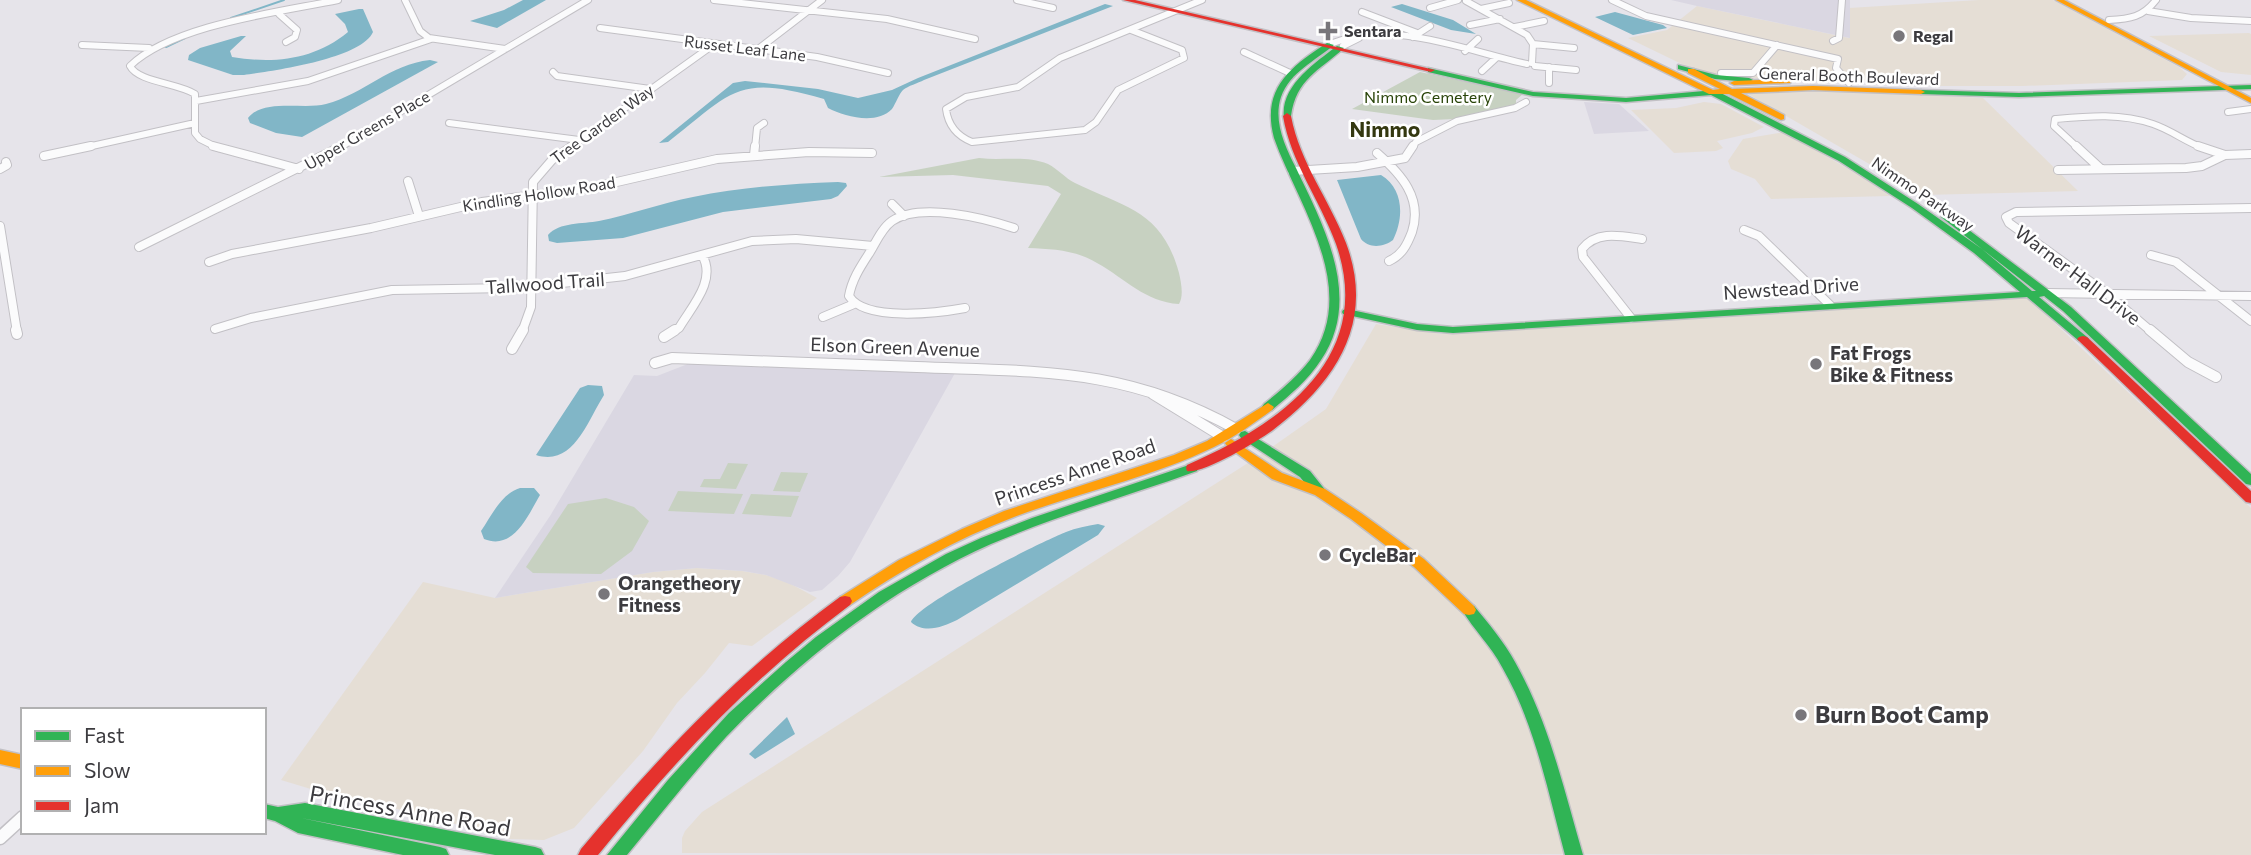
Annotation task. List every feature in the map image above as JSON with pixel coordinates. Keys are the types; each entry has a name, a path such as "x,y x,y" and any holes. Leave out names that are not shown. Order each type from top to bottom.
{"main road":[{"path":"1126,0 1182,10"},
{"path":"1142,0 1335,47 1536,88 1604,93 1699,86"},
{"name":"Nimmo Parkway","path":"1538,0 1717,83 1738,105 1799,135 1861,171 1953,233 2030,292 2124,376 2251,499"},
{"path":"2059,0 2251,95"},
{"path":"2070,0 2225,84 2251,101"},
{"name":"Nimmo Parkway","path":"1515,2 1699,86 1717,83"},
{"name":"General Booth Boulevard","path":"1335,47 1534,94 1626,100 1717,83 1787,81 1983,88 2225,84 2251,87"},
{"name":"Princess Anne Road","path":"587,855 665,761 722,702 795,638 866,588 935,548 997,519 1059,495 1162,464 1223,437 1273,404 1304,374 1325,344 1336,310 1336,283 1332,261 1278,137 1273,117 1278,94 1292,74 1335,47"},
{"name":"Princess Anne Road","path":"616,855 737,715 807,653 877,602 923,573 1000,534 1054,513 1182,472 1237,447 1297,406 1319,383 1345,343 1353,314 1354,289 1350,267 1289,129 1288,104 1303,78 1335,47"},
{"path":"1620,48 1676,78 1679,84 1672,89"},
{"path":"1687,70 1722,78 1787,81"},
{"name":"General Booth Boulevard","path":"1717,83 1729,90 1823,88 1931,94 2070,95 2225,84 2251,79"},
{"path":"1931,94 1929,90 1983,88"},
{"name":"Nimmo Parkway","path":"1729,90 1807,130 1897,184 1972,236 2047,293 2116,353 2251,481"},
{"path":"1626,100 1696,97 1738,105"},
{"name":"Newstead Drive","path":"1336,310 1417,327 1453,330 2047,293"},
{"name":"Elson Green Avenue","path":"1236,429 1306,474 1319,492"},
{"name":"Elson Green Avenue","path":"1223,437 1291,483 1319,492 1409,553 1437,576 1475,614 1521,687 1533,716 1574,855"},
{"path":"0,757 21,762"},
{"name":"Princess Anne Road","path":"278,814 306,810 535,855"},
{"name":"Princess Anne Road","path":"266,811 278,814 298,825 440,855"}],"street":[{"path":"299,169 210,146 197,136 195,94 188,89 138,75 132,71 131,63 149,48 189,34 338,0"},
{"path":"405,0 420,31 431,39"},
{"name":"Upper Greens Place","path":"139,247 299,169 588,0"},
{"path":"714,0 900,21 975,39"},
{"path":"757,50 822,0"},
{"path":"1017,0 1053,8"},
{"path":"1135,29 1182,50 1184,58 1118,90 1096,122 1085,130 972,142 962,138 946,116 946,109 958,100 1018,87 1060,58 1202,0"},
{"path":"1430,8 1463,0 1515,27 1527,35 1533,44 1531,64"},
{"path":"1612,0 1646,16 1838,59 1836,68 1849,83"},
{"path":"1833,41 1839,38 1842,0"},
{"path":"2109,20 2136,18 2148,11 2156,0"},
{"path":"1480,9 1515,2"},
{"path":"2148,11 2191,18 2251,20"},
{"path":"1362,12 1416,33"},
{"path":"2241,13 2251,20"},
{"path":"279,14 297,30 295,37 286,42"},
{"path":"1470,25 1500,19"},
{"path":"1515,27 1544,21"},
{"path":"1410,39 1430,26"},
{"name":"Russet Leaf Lane","path":"600,28 713,45 831,58 888,73"},
{"path":"1335,47 1373,34"},
{"path":"1335,47 1345,36 1388,34 1496,58 1576,70"},
{"path":"197,101 320,77 431,39 506,49"},
{"path":"1465,51 1478,39"},
{"path":"1533,44 1574,48"},
{"path":"82,45 149,48"},
{"name":"Tree Garden Way","path":"512,349 528,319 532,286 532,195 533,182 539,172 579,140 713,45"},
{"path":"1717,83 1752,74 1777,46"},
{"path":"1244,52 1258,55 1279,70 1292,74"},
{"path":"1482,71 1496,58"},
{"path":"1549,67 1549,83"},
{"path":"553,72 557,76 650,89"},
{"path":"1292,171 1388,163 1405,158 1416,142 1457,121 1515,108 1526,102"},
{"path":"2228,112 2251,109"},
{"path":"2101,169 2054,126 2055,119 2107,115 2133,118 2225,155"},
{"path":"44,156 195,123"},
{"path":"449,123 579,140"},
{"path":"754,155 757,128 764,123"},
{"name":"Kindling Hollow Road","path":"209,262 232,254 482,201 595,187 698,163 754,155 825,151 872,153"},
{"path":"1377,153 1408,185 1416,212 1413,230 1404,252 1389,261"},
{"path":"2058,170 2194,167 2225,155 2251,154"},
{"path":"0,162 7,164 0,169"},
{"path":"408,181 419,216"},
{"path":"892,204 904,216"},
{"name":"Warner Hall Drive","path":"2216,377 2188,362 2106,293 2009,223 2006,220 2007,215 2251,208"},
{"path":"965,308 947,312 871,310 853,304 849,299 849,291 887,226 904,216 929,213 996,222 1014,228"},
{"path":"0,226 17,334"},
{"path":"1744,230 1759,236 1830,305"},
{"path":"1631,318 1583,257 1582,249 1587,242 1603,236 1642,239"},
{"name":"Tallwood Trail","path":"215,329 251,318 392,290 532,286 625,276 739,243 776,239 873,246"},
{"path":"664,337 678,328 707,280 709,267 702,255"},
{"path":"2151,255 2176,262 2251,321"},
{"name":"Newstead Drive","path":"2047,293 2251,296"},
{"path":"823,317 853,304"},
{"name":"Elson Green Avenue","path":"655,363 671,358 1081,375 1134,385 1179,398 1236,429"},
{"name":"Elson Green Avenue","path":"1134,385 1181,409 1223,437"},
{"path":"0,838 21,819"}],"shaded area":[{"path":"1671,0 1850,0 1850,38 1697,6"},
{"path":"1979,0 2053,0 2179,67 2187,74 2182,80 2022,86 1939,86 1854,80 1736,78 1694,70 1628,38 1667,30 1697,6 1849,38 1849,8"},
{"path":"2249,33 2251,75 2221,72 2149,36"},
{"path":"1838,90 1983,98 2078,191 1923,195 1748,94 1750,91"},
{"path":"1584,102 1619,104 1649,131 1594,134"},
{"path":"1704,102 1721,104 1764,127 1752,133 1717,141 1723,148 1716,151 1674,153 1631,110 1676,108"},
{"path":"1785,132 1890,196 1771,199 1755,179 1731,169 1728,161 1743,139"},
{"path":"2027,297 2251,508 2251,855 682,853 685,831 702,812 1262,454 1326,409 1376,324 1441,334"},
{"path":"693,362 955,373 850,562 822,590 810,592 766,575 697,568 653,572 495,598 550,516 634,375 657,376"},
{"path":"697,568 766,575 789,583 817,598 752,646 729,643 677,703 643,751 574,828 544,840 510,839 411,812 334,796 281,780 423,582 495,598 653,572"}],"green space":[{"name":"Nimmo Cemetery","path":"1420,72 1523,94 1516,100 1516,105 1455,119 1433,120 1352,109"},
{"path":"979,158 1040,161 1075,183 1140,214 1163,236 1172,252 1181,285 1179,304 1156,299 1136,289 1081,255 1028,248 1061,194 1048,186 953,175 879,177"},
{"path":"728,463 748,464 736,489 700,487 704,479 720,479"},
{"path":"781,472 808,473 800,492 773,491"},
{"path":"678,491 743,494 734,514 668,511"},
{"path":"751,494 799,496 791,517 742,514"},
{"path":"606,498 634,507 649,521 632,551 601,574 533,573 526,567 568,504"}],"water":[{"path":"523,0 546,0 497,28 470,21 504,10"},
{"path":"1105,4 1113,6 908,87 892,109 878,117 861,118 843,114 828,108 824,99 795,92 754,88 724,99 668,142 659,143 733,83 745,81 818,89 858,98 892,90"},
{"path":"1402,4 1453,20 1476,34 1451,30 1391,7"},
{"path":"363,9 373,32 352,50 314,62 233,75 188,60 189,55 200,48 241,36 246,36 230,51 232,57 278,60 307,54 321,49 348,32 345,24 335,14"},
{"path":"1615,12 1667,28 1633,35 1595,17"},
{"path":"430,60 438,62 302,137 276,133 250,123 248,118 255,112 274,106 326,104 402,67"},
{"path":"1381,175 1389,181 1398,196 1399,223 1393,240 1372,246 1361,239 1337,180"},
{"path":"846,183 847,186 831,199 723,212 623,238 557,243 549,241 548,235 558,228 599,221 693,197 765,186"},
{"path":"588,385 602,386 604,395 578,440 560,454 549,457 536,455 580,388"},
{"path":"520,488 534,488 540,495 525,521 512,536 504,540 484,539 481,531 498,506 507,495"},
{"path":"1098,524 1105,526 1098,535 957,620 940,627 928,628 916,626 911,622 935,601 1008,560 1066,532"},
{"path":"787,717 795,734 755,759 749,754"}],"waterway":[{"path":"231,18 284,0"},
{"path":"166,47 185,38"}],"traffic: fast":[{"path":"1268,407 1296,382 1320,353 1330,329 1335,305 1334,280 1328,256 1310,208 1281,146 1274,113 1277,96 1286,80 1330,45"},
{"path":"1287,116 1292,94 1305,76 1340,48"},
{"path":"1681,67 1715,77 1749,80"},
{"path":"1431,70 1533,94 1626,100 1712,92 1842,159 1915,206 1978,251 2083,339"},
{"path":"1921,92 2019,95 2251,87"},
{"path":"1946,217 2067,309 2251,481"},
{"path":"1347,312 1417,327 1453,330 2047,293"},
{"path":"1245,435 1305,474 1319,491"},
{"path":"616,855 704,751 762,691 821,641 884,596 951,557 986,541 1192,468"},
{"path":"1469,610 1491,636 1524,694 1547,757 1574,855"},
{"path":"278,814 305,810 535,855"},
{"path":"266,811 278,814 298,825 440,855"}],"traffic: slow":[{"path":"1520,0 1712,92 1813,88 1921,92"},
{"path":"2059,0 2251,101"},
{"path":"1691,71 1781,117"},
{"path":"1734,83 1787,81"},
{"path":"845,601 904,564 967,532 1009,514 1178,458 1211,444 1268,407"},
{"path":"1231,443 1277,476 1320,492 1356,516 1419,563 1469,610"},
{"path":"0,757 21,762"}],"traffic: jam":[{"path":"1126,0 1431,70"},
{"path":"1192,468 1227,453 1260,434 1291,410 1317,384 1337,354 1349,320 1351,283 1341,244 1302,164 1287,116"},
{"path":"2083,339 2251,499"},
{"path":"587,855 707,719 773,657 845,601"}],"place":[{"name":"Sentara","path":"1328,31"},
{"name":"Regal","path":"1899,36"},
{"name":"Fat Frogs Bike & Fitness","path":"1816,364"},
{"name":"CycleBar","path":"1325,555"},
{"name":"Orangetheory Fitness","path":"604,594"},
{"name":"Burn Boot Camp","path":"1801,715"}],"district":[{"name":"Nimmo","path":"1385,130"}]}
